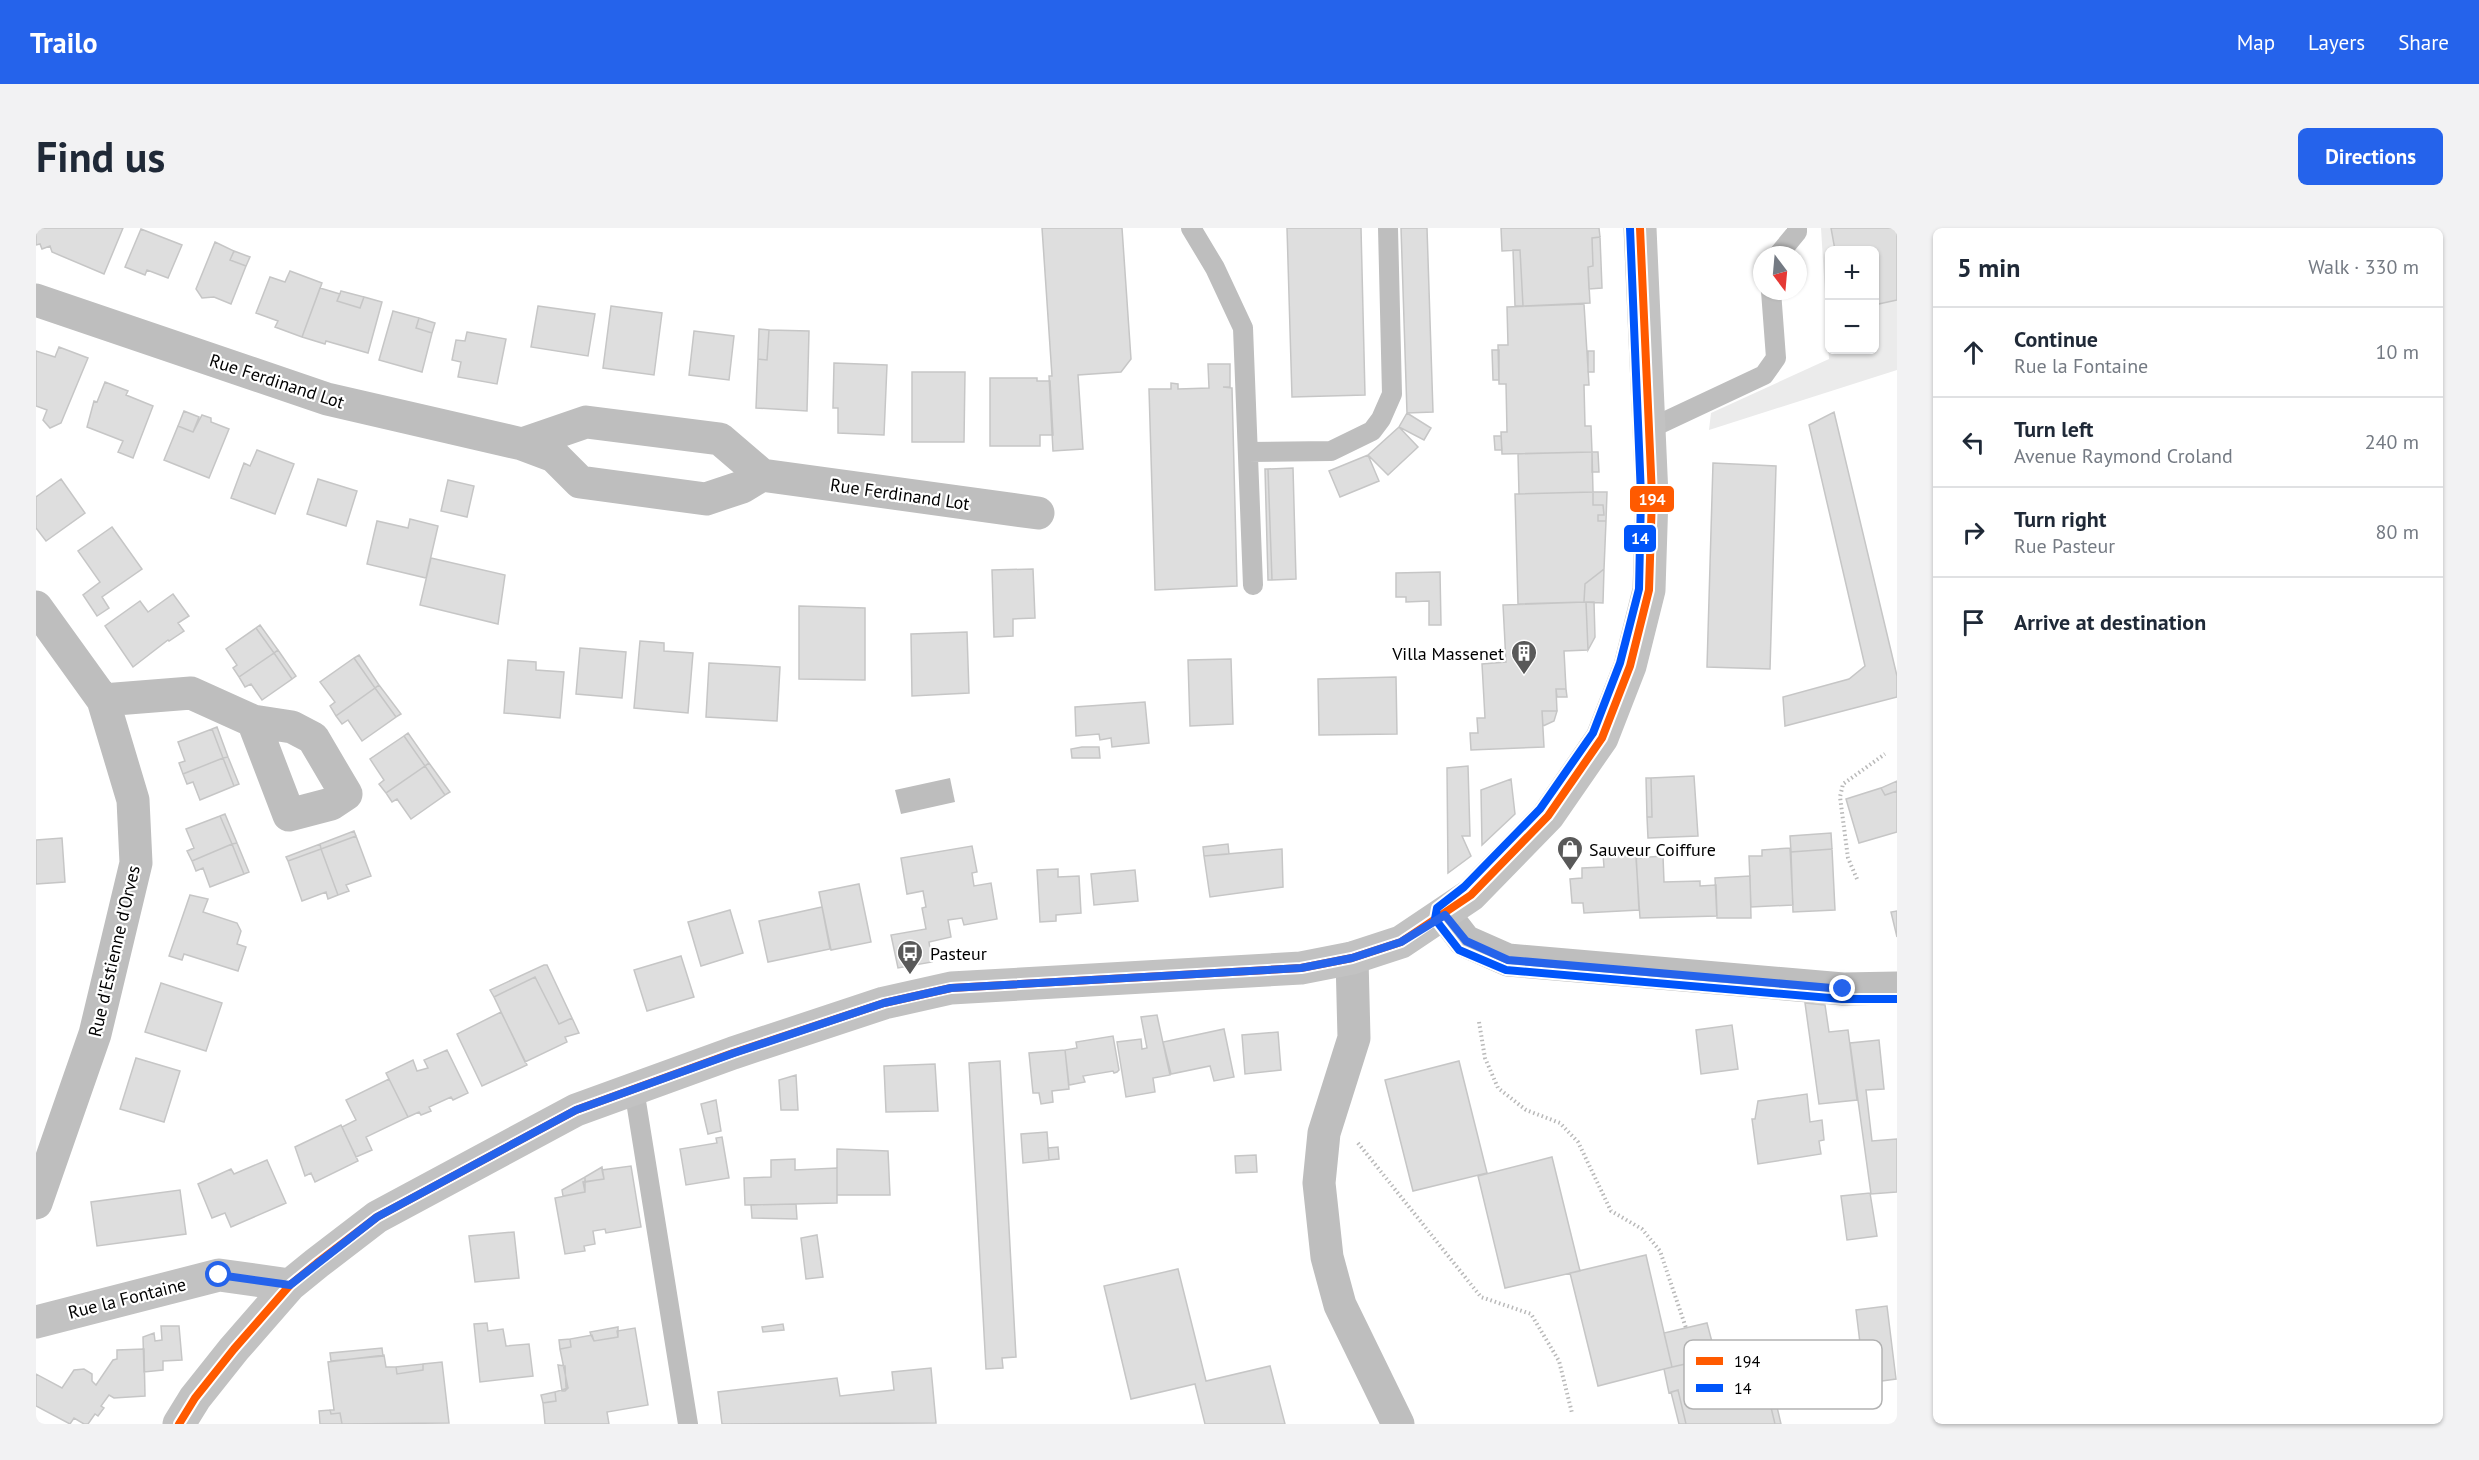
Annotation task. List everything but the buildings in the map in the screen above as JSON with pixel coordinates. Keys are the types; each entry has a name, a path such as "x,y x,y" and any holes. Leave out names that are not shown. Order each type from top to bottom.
{"main road":[{"path":"178,1424 201,1390 290,1285 377,1217 576,1110 734,1053 884,1003 951,988 1301,968 1352,958 1401,942 1445,915 1471,895 1511,857 1548,816 1602,738 1630,666 1649,590 1652,496 1640,228"},
{"name":"Rue la Fontaine","path":"36,1322 219,1275 290,1285"}],"street":[{"name":"Rue Ferdinand Lot","path":"36,300 327,399 522,444 554,456 580,482 706,499 742,487 762,475 1038,513"},
{"path":"522,444 586,422 709,437 720,439 762,475"},
{"name":"Rue d'Estienne d'Orves","path":"36,607 103,700 133,800 136,863 96,1034 36,1203"},
{"path":"103,700 191,693 253,721"},
{"path":"1445,915 1466,941 1508,960 1843,989 1897,988"},
{"path":"1352,958 1354,1038 1324,1133 1319,1183 1327,1257 1340,1305 1398,1424"}],"lane":[{"path":"1191,228 1215,268 1243,328 1253,585"},
{"path":"1248,452 1331,451 1372,431 1381,419 1392,394 1388,228"},
{"path":"1785,246 1797,232 1797,228"},
{"path":"1649,429 1764,375 1776,358 1772,300"},
{"path":"634,1089 687,1424"}],"path":[{"path":"1857,879 1848,858 1839,797 1843,784 1885,754"},
{"path":"1479,1022 1485,1058 1498,1088 1526,1110 1560,1123 1578,1142 1611,1211 1642,1229 1660,1251 1686,1328"},
{"path":"1352,1137 1481,1297 1531,1314 1558,1361 1572,1413"}],"shaded area":[{"path":"1821,228 1897,228 1897,370 1709,430 1711,413 1829,359 1829,354 1879,354 1879,246 1825,246 1825,294"},
{"path":"950,778 955,802 901,814 895,790"}],"transit line":[{"name":"14","path":"1630,228 1641,496 1639,589 1620,663 1593,733 1540,809 1464,887 1437,908 1435,919 1459,950 1506,970 1842,999 1897,999"},
{"name":"194","path":"179,1424 195,1398 234,1349 290,1285 317,1263 377,1217 576,1110 733,1053 884,1003 951,988 1301,968 1352,958 1401,942 1471,895 1548,816 1602,738 1630,666 1649,590 1652,496 1640,228"}],"place":[{"name":"Villa Massenet","path":"1524,676"},
{"name":"Sauveur Coiffure","path":"1570,872"},
{"name":"Pasteur","path":"910,976"}],"route":[{"path":"219,1275 290,1285 377,1217 576,1110 734,1053 884,1003 951,988 1301,968 1352,958 1401,942 1445,915 1466,941 1508,960 1843,989"}]}
